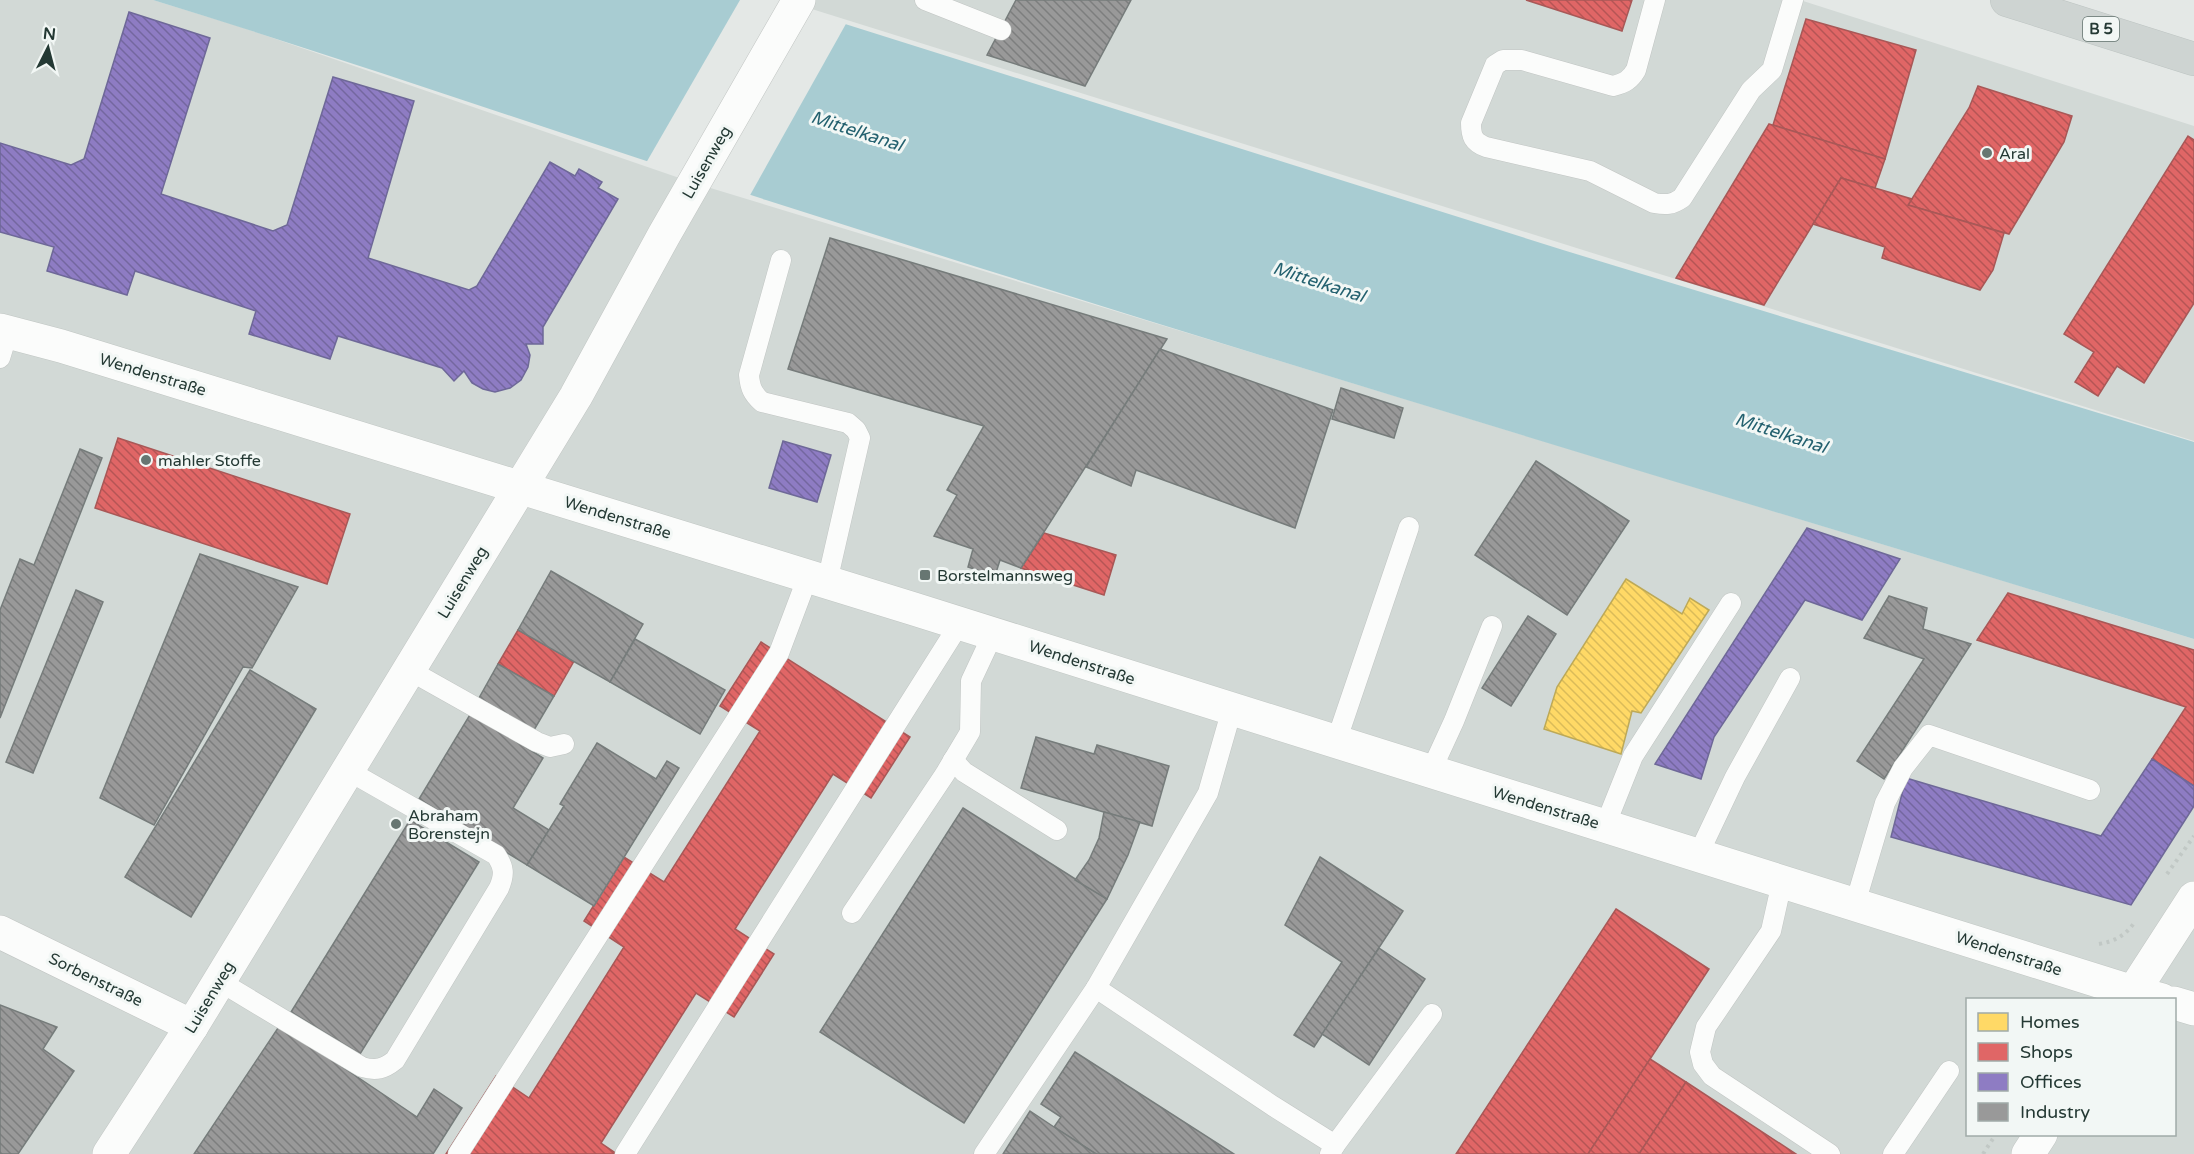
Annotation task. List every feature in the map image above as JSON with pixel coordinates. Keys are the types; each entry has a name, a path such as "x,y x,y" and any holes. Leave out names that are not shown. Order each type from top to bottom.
{"main road":[{"name":"B 5","path":"2007,0 2194,59"}],"street":[{"name":"Luisenweg","path":"109,1154 192,1026 576,396 798,2"},
{"name":"Wendenstraße","path":"3,340 61,346 520,487 1855,904 2141,997"},
{"path":"2141,997 2194,898"},
{"name":"Sorbenstraße","path":"0,932 192,1026"},
{"path":"2176,1003 2194,1009"},
{"path":"2028,1154 2040,1136"}],"lane":[{"path":"925,0 1001,30"},
{"path":"1655,0 1636,70 1624,83 1613,86 1522,60 1503,60 1495,65 1472,123 1471,133 1476,142 1486,147 1590,171 1654,203 1674,204 1682,198 1751,90 1773,70 1793,0"},
{"path":"458,1154 778,653 818,579 860,438 856,430 848,423 762,402 750,386 749,375 781,260"},
{"path":"1336,742 1409,527"},
{"path":"1605,826 1634,756 1731,603"},
{"path":"625,1154 960,623"},
{"path":"1431,771 1454,721 1492,626"},
{"path":"852,913 970,732 971,681 993,634"},
{"path":"409,670 537,742 550,747 564,744"},
{"path":"1698,855 1734,777 1791,678"},
{"path":"984,1154 1096,988 1208,793 1232,709"},
{"path":"1855,904 1885,803 1903,768 1929,735 2090,790"},
{"path":"953,760 964,772 1058,830"},
{"path":"219,981 362,1067 374,1070 386,1067 395,1060 500,888 504,878 503,866 495,855 347,770"},
{"path":"1782,882 1771,931 1706,1027 1700,1052 1703,1064 1712,1076 1830,1154"},
{"path":"1096,988 1273,1106 1333,1150 1432,1014"},
{"path":"1893,1154 1949,1071"}],"path":[{"path":"2162,883 2194,836"},
{"path":"2097,944 2114,941 2127,933 2138,918"},
{"path":"1983,1154 1995,1136"}],"shaded area":[{"path":"0,0 153,0 241,27 694,183 2194,639 2194,1154 0,1154"},
{"path":"783,0 1800,0 2194,126 2194,441"}],"water":[{"name":"Mittelkanal","path":"153,0 769,0 1563,250 2194,442 2194,639 944,257"}],"pier":[{"path":"740,0 779,0 847,22 749,197 646,163"}],"building: Homes":[{"path":"1626,579 1682,614 1690,598 1709,610 1641,713 1632,711 1621,754 1544,729 1557,687"}],"building: Shops":[{"path":"1526,0 1632,0 1622,31"},
{"path":"1806,19 1916,50 1885,159 1773,125"},
{"path":"1978,86 2072,116 2064,142 2009,234 1908,205 1969,108"},
{"path":"1769,124 1885,159 1875,188 1841,178 1764,305 1676,278"},
{"path":"2188,136 2194,140 2194,303 2144,383 2117,366 2098,396 2075,382 2094,352 2064,334"},
{"path":"1841,178 1912,199 1908,205 2004,233 1993,270 1980,290 1882,258 1885,247 1813,224"},
{"path":"118,438 350,514 327,584 95,508"},
{"path":"1044,533 1116,555 1104,595 1021,568"},
{"path":"2008,593 2194,650 2194,786 2152,759 2186,707 1977,640"},
{"path":"518,630 574,661 554,696 498,664"},
{"path":"761,642 910,737 871,798 833,774 735,929 774,954 734,1017 696,993 601,1143 617,1154 446,1154 496,1076 529,1098 624,947 584,921 624,857 664,882 760,731 720,706"},
{"path":"1616,909 1709,969 1588,1154 1456,1154"},
{"path":"1650,1059 1686,1082 1639,1154 1588,1154"},
{"path":"1686,1082 1796,1154 1639,1154"}],"building: Offices":[{"path":"129,12 210,38 161,194 273,231 287,225 333,77 414,101 368,258 469,290 477,286 550,162 575,176 579,169 602,182 598,188 618,199 543,327 543,344 526,344 530,355 528,367 521,380 510,388 495,392 472,383 464,371 454,381 442,368 338,336 330,359 249,334 256,311 135,271 127,295 47,271 54,247 0,232 0,143 71,165 84,159"},
{"path":"783,441 831,455 817,502 769,488"},
{"path":"1807,528 1900,559 1862,620 1805,600 1714,737 1701,779 1655,764"},
{"path":"2152,759 2194,786 2194,806 2131,905 1891,837 1906,778 2101,836"}],"building: Industry":[{"path":"1016,0 1131,0 1085,86 987,55"},
{"path":"830,238 1167,339 1021,568 1000,560 995,576 968,567 973,549 934,536 957,495 947,490 984,426 788,369"},
{"path":"1160,349 1333,410 1295,528 1136,470 1131,486 1086,467"},
{"path":"1341,388 1403,408 1394,438 1332,419"},
{"path":"80,449 102,458 0,718 0,610 20,559 34,565"},
{"path":"1536,461 1629,521 1567,615 1475,555"},
{"path":"200,554 298,587 252,668 243,667 154,825 100,798"},
{"path":"551,571 643,624 610,682 518,630"},
{"path":"76,590 103,602 33,773 6,762"},
{"path":"1889,596 1927,608 1923,629 1971,644 1884,779 1857,761 1924,659 1864,638"},
{"path":"1528,616 1556,634 1511,706 1482,688"},
{"path":"635,639 725,690 700,734 610,682"},
{"path":"498,664 554,696 534,730 479,698"},
{"path":"250,670 316,709 191,917 125,877"},
{"path":"471,713 543,758 513,808 549,830 527,865 419,799"},
{"path":"1036,737 1094,754 1097,745 1169,766 1152,826 1021,788"},
{"path":"597,743 656,779 667,761 679,768 594,906 527,865 564,806 560,804"},
{"path":"963,808 1107,899 964,1123 820,1032"},
{"path":"1104,812 1140,822 1128,855 1107,899 1075,880 1089,860 1099,838"},
{"path":"410,820 479,862 360,1054 291,1012"},
{"path":"1320,857 1403,911 1314,1047 1294,1035 1342,962 1285,925"},
{"path":"1379,948 1425,979 1369,1065 1322,1034"},
{"path":"0,1005 57,1027 43,1049 74,1071 18,1154 0,1154"},
{"path":"280,1025 417,1117 434,1089 462,1108 433,1154 194,1154"},
{"path":"1075,1052 1234,1154 1096,1154 1054,1127 1061,1117 1041,1104"},
{"path":"1030,1111 1054,1127 1096,1154 1003,1154"}],"place":[{"name":"Aral","path":"1987,153"},
{"name":"mahler Stoffe","path":"146,460"},
{"name":"Borstelmannsweg","path":"925,575"},
{"name":"Abraham Borenstejn","path":"396,824"}]}
